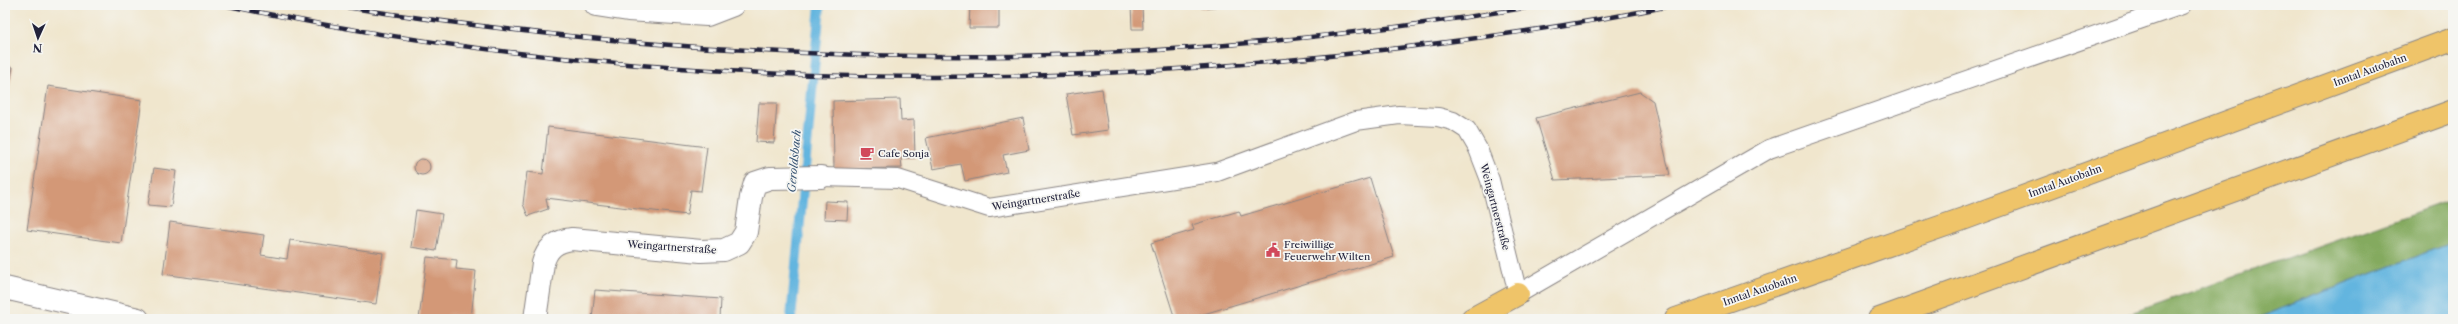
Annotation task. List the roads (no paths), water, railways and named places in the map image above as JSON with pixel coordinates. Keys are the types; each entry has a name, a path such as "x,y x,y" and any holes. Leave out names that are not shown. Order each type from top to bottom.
{"highway":[{"name":"Inntal Autobahn","path":"1676,319 1963,219 2453,39"},
{"path":"1879,319 2453,111"},
{"path":"1472,319 1518,294"}],"street":[{"path":"596,5 628,10 707,15 733,5"},
{"name":"Weingartnerstraße","path":"535,319 542,263 545,255 556,243 572,239 701,251 724,250 739,243 744,237 756,183 770,178 792,176 821,177"},
{"path":"5,288 138,319"}],"lane":[{"path":"1518,294 1769,149 2182,5"},
{"name":"Weingartnerstraße","path":"821,177 898,178 989,208 1217,172 1356,121 1399,115 1438,117 1453,121 1467,130 1478,150 1490,180 1518,294"}],"water":[{"path":"2453,242 2453,319 2255,319"}],"waterway":[{"name":"Geroldsbach","path":"791,319 820,5"}],"railway":[{"path":"224,5 369,32 515,53 662,67 810,75 958,77 1106,73 1253,63 1399,48 1502,35 1674,5"},
{"path":"333,5 502,29 588,38 758,51 929,56 1081,54 1214,46 1412,25 1543,5"}],"place":[{"name":"Cafe Sonja","path":"867,153"},
{"name":"Freiwillige Feuerwehr Wilten","path":"1273,250"}]}
